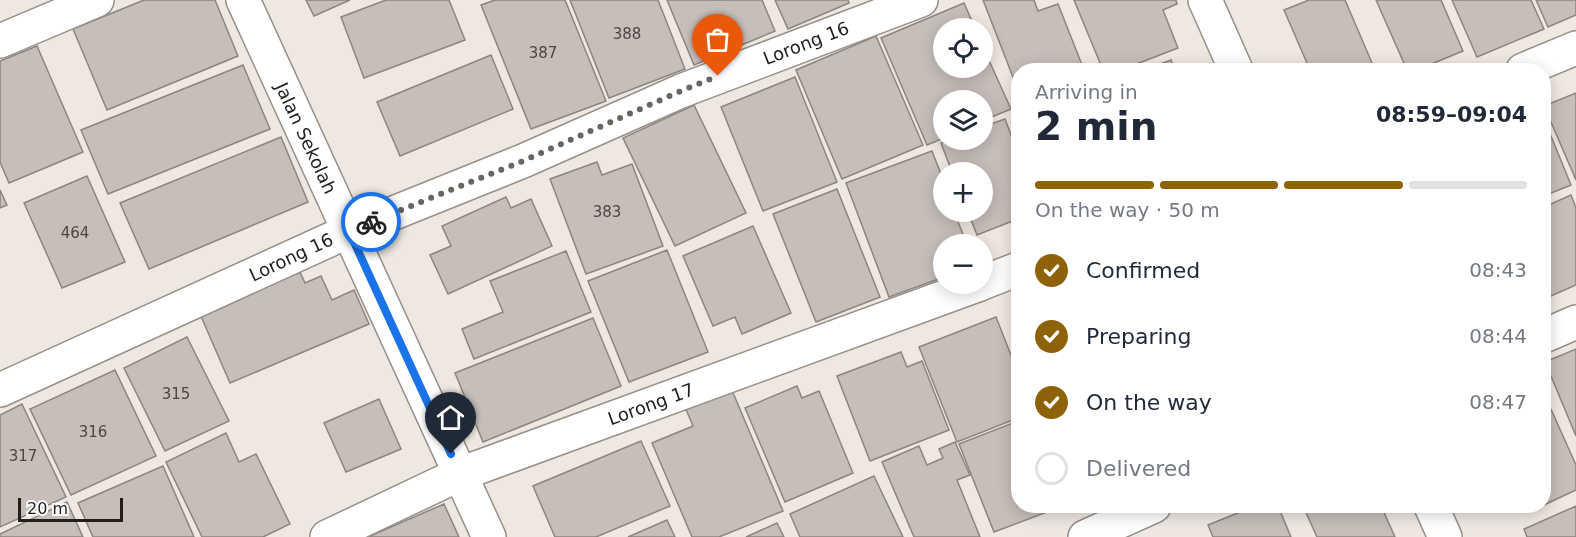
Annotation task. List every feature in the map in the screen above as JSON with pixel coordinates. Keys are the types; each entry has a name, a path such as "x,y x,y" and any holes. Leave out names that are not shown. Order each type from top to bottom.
{"street":[{"path":"0,41 97,0"},
{"name":"Jalan Sekolah","path":"243,0 489,537"},
{"name":"Lorong 16","path":"0,390 349,231 523,161 681,91 921,0"},
{"path":"1205,0 1233,63"},
{"path":"1540,63 1576,48"},
{"name":"Lorong 17","path":"993,279 1011,272"},
{"name":"Lorong 17","path":"327,537 460,474 951,294"},
{"path":"1551,333 1576,322"},
{"path":"1085,537 1138,513"},
{"path":"1434,513 1445,537"}],"building":[{"path":"144,0 215,0 238,56 107,110 73,29"},
{"path":"306,0 350,0 314,16"},
{"path":"386,0 449,0 465,40 364,78 341,17"},
{"path":"495,0 565,0 606,101 531,129 481,5"},
{"path":"570,0 658,0 685,69 609,98"},
{"path":"667,0 762,0 775,31 694,65"},
{"path":"775,0 848,0 849,3 788,29"},
{"path":"983,0 1034,0 1038,11 1058,4 1081,63 1011,63 1011,72 993,26 993,18 990,18"},
{"path":"1074,0 1176,0 1177,4 1163,10 1178,48 1139,63 1100,63"},
{"path":"1309,0 1345,0 1372,63 1307,63 1284,10"},
{"path":"1376,0 1441,0 1463,51 1434,63 1404,63"},
{"path":"1452,0 1531,0 1544,29 1477,57"},
{"path":"1536,0 1576,0 1576,15 1548,27"},
{"path":"964,3 971,18 933,18 933,78 993,78 993,69 1011,109 993,116 993,90 933,90 933,143 927,145 881,38"},
{"path":"876,36 923,145 842,179 796,70"},
{"path":"37,46 83,152 9,183 0,162 0,61"},
{"path":"491,55 513,109 400,156 377,102"},
{"path":"243,65 270,129 108,194 81,130"},
{"path":"795,77 837,182 763,211 721,107"},
{"path":"1576,93 1576,180 1551,122 1551,103"},
{"path":"694,105 746,213 675,246 623,138"},
{"path":"1005,119 1011,135 1011,222 977,234 972,222 993,222 993,162 948,162 944,150 993,150 993,123"},
{"path":"1551,136 1571,185 1551,193"},
{"path":"281,137 308,202 149,269 120,203"},
{"path":"932,151 936,162 933,162 933,222 958,222 963,234 933,234 933,281 889,297 846,183"},
{"path":"597,162 602,175 632,164 663,246 586,274 550,179"},
{"path":"87,176 125,262 62,288 24,203"},
{"path":"837,189 880,297 816,322 773,214"},
{"path":"0,190 7,205 0,208"},
{"path":"1571,195 1576,208 1576,285 1551,296 1551,204"},
{"path":"506,197 511,208 531,199 552,246 448,294 430,255 451,246 442,226"},
{"path":"753,226 791,313 742,334 735,317 713,326 683,256"},
{"path":"667,250 708,352 629,382 588,281"},
{"path":"566,251 591,312 474,359 462,329 503,312 490,281"},
{"path":"300,272 305,283 321,276 332,300 354,290 369,324 230,383 200,314"},
{"path":"996,317 1011,355 1011,421 957,442 919,347"},
{"path":"593,318 621,386 483,442 455,373"},
{"path":"187,337 229,421 165,451 124,368"},
{"path":"1576,349 1576,436 1551,376 1551,359"},
{"path":"901,352 907,367 922,361 949,430 870,461 837,376"},
{"path":"115,370 156,456 71,495 30,409"},
{"path":"797,386 802,398 819,391 853,473 785,502 745,408"},
{"path":"731,388 783,511 719,537 692,537 652,443 693,426 685,407"},
{"path":"379,399 401,449 346,472 324,423"},
{"path":"22,404 66,497 0,527 0,415"},
{"path":"1551,409 1576,465 1576,490 1551,502"},
{"path":"1011,424 1011,513 1044,513 994,532 959,444"},
{"path":"226,433 239,462 256,454 290,524 263,537 202,537 166,462"},
{"path":"641,441 670,506 596,537 555,537 533,486"},
{"path":"955,442 970,475 957,480 980,537 914,537 882,462 919,446 927,465 943,458 939,449"},
{"path":"163,466 194,537 93,537 78,503"},
{"path":"874,476 903,537 800,537 790,514"},
{"path":"67,502 83,537 0,537 0,534"},
{"path":"444,504 459,537 368,537"},
{"path":"1576,506 1576,537 1527,537 1524,529"},
{"path":"1238,513 1281,513 1291,537 1213,537 1208,525"},
{"path":"1306,513 1384,513 1395,537 1317,537"},
{"path":"667,520 675,537 628,537"},
{"path":"777,523 784,537 746,537"}],"way so far":[{"path":"371,222 523,161 718,76"}],"route":[{"path":"371,222 349,231 451,454"}]}
